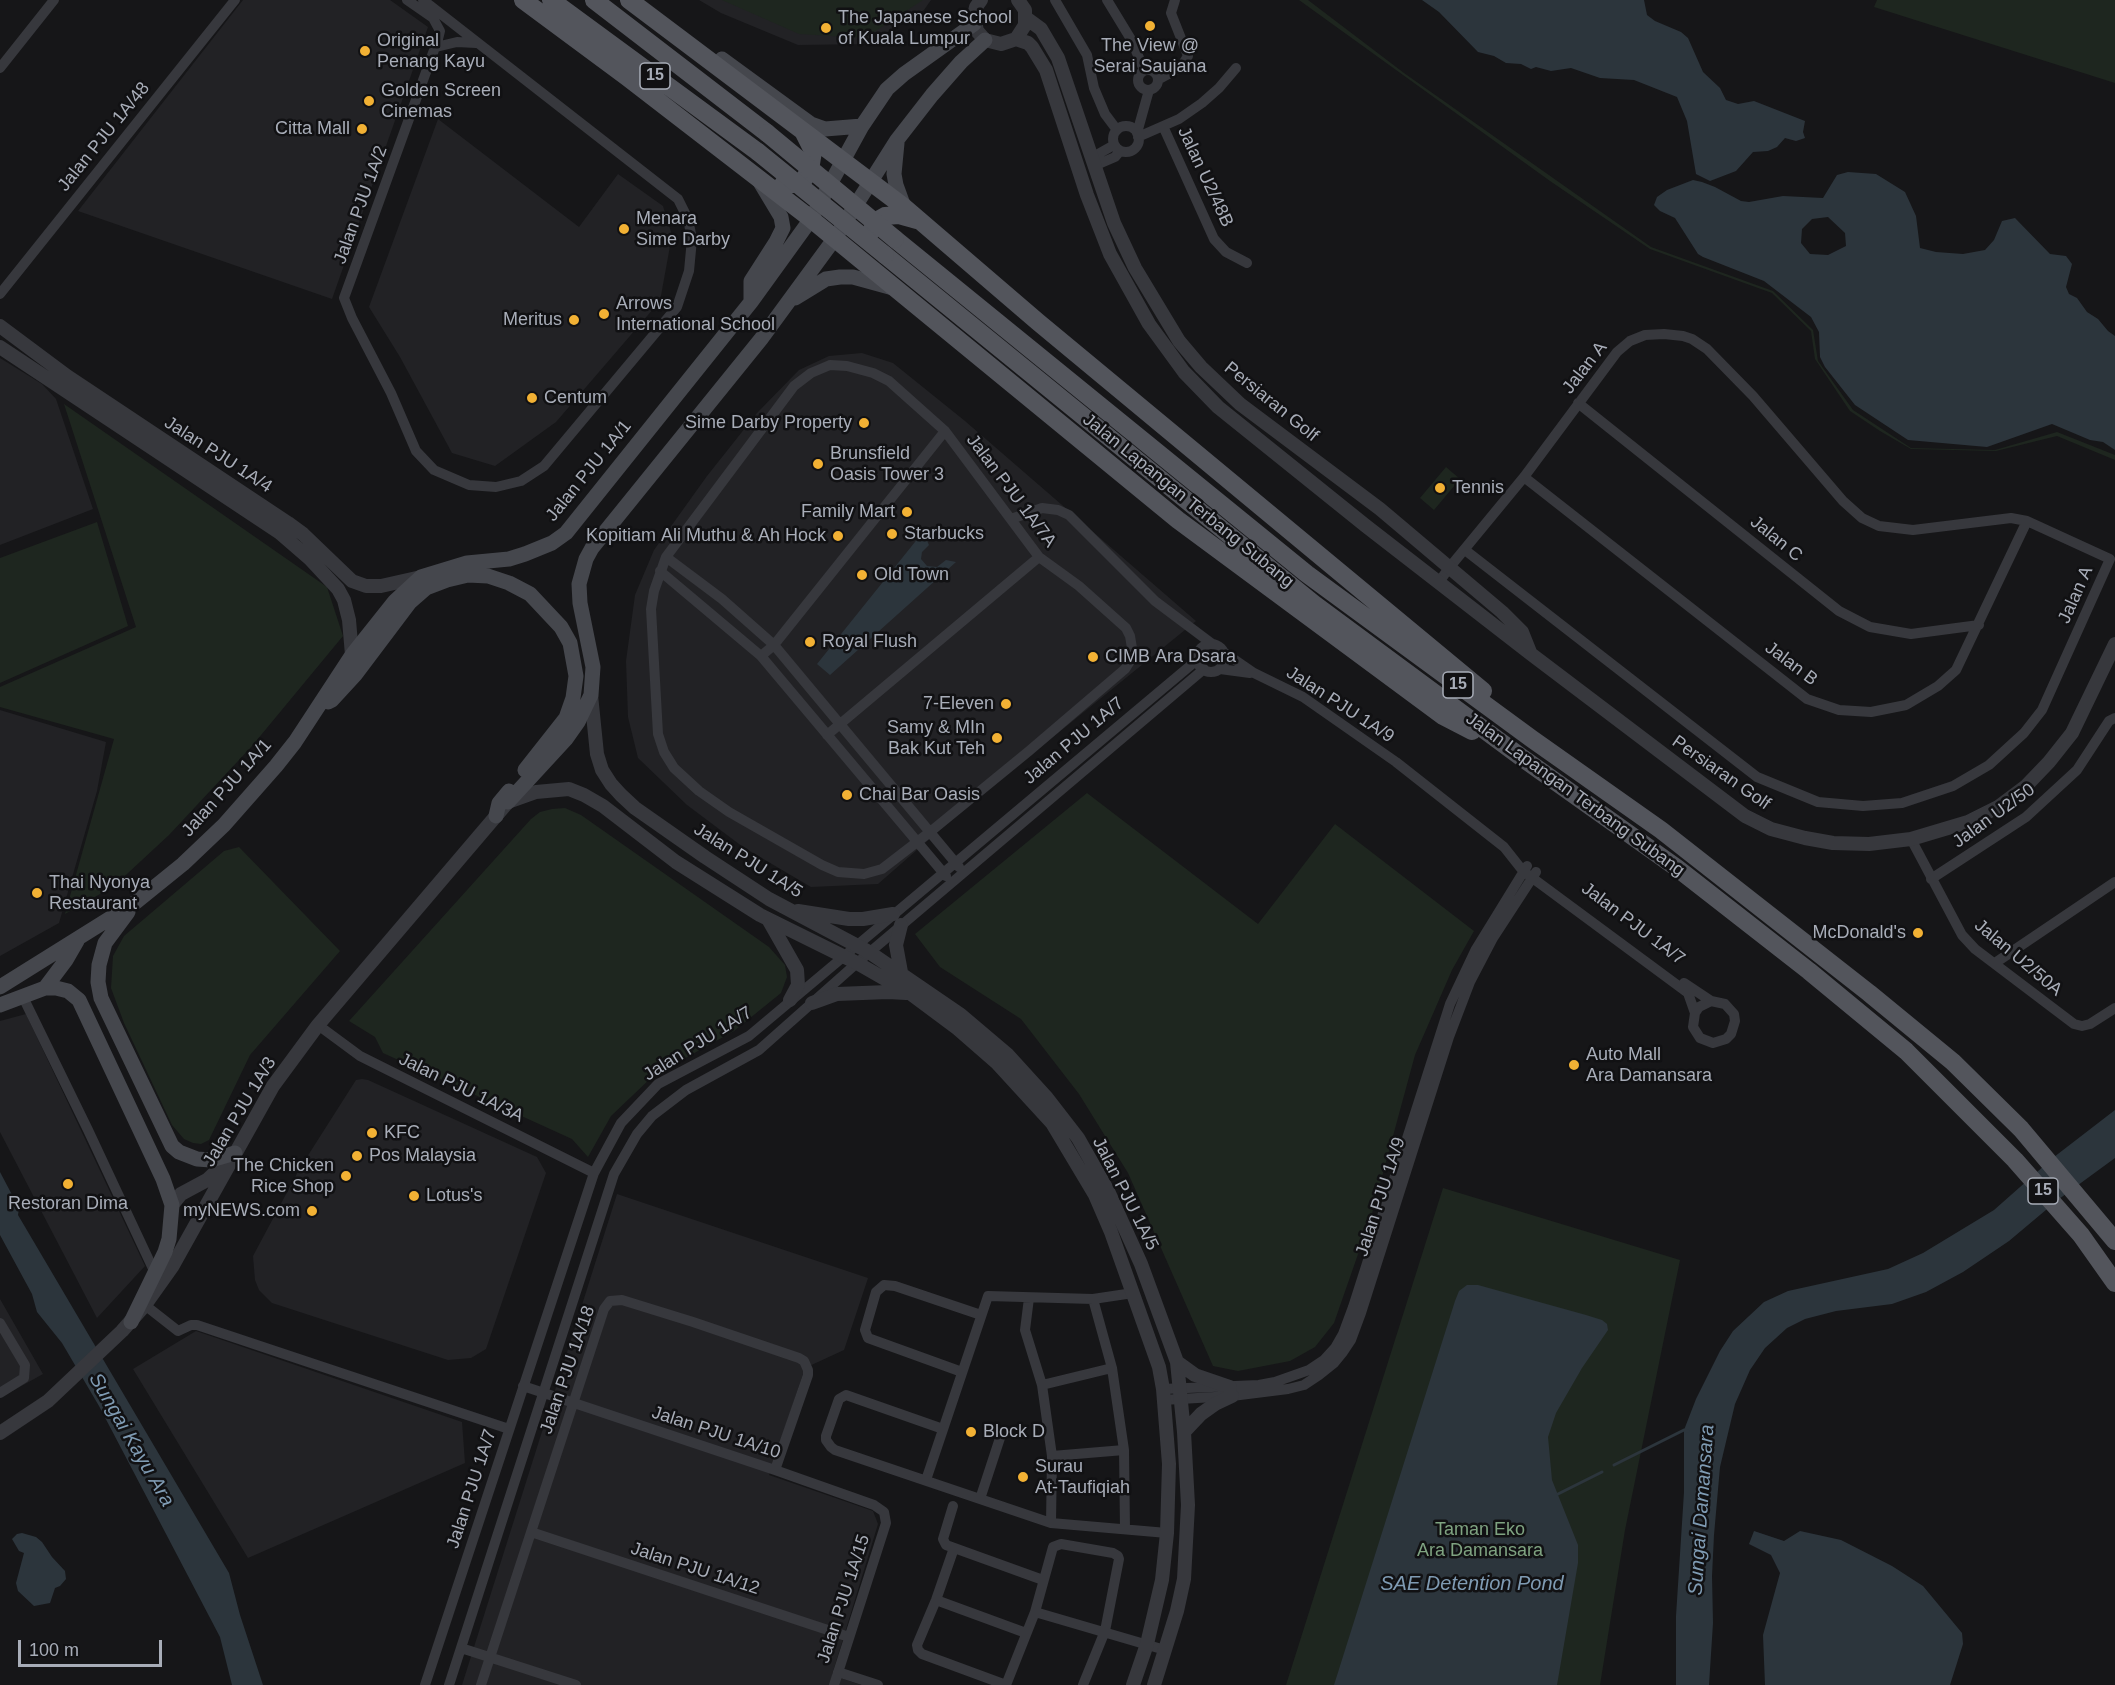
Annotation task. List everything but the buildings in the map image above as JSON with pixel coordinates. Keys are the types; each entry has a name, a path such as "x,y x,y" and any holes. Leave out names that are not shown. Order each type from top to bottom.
{"main road":[{"path":"523,0 835,238 1178,520 1443,716 1521,757"},
{"name":"Jalan Lapangan Terbang Subang","path":"551,0 758,152 1314,604 1521,757 1677,868 1809,971 1906,1051 2003,1147 2081,1235 2115,1283"},
{"name":"Jalan Lapangan Terbang Subang","path":"594,0 766,133 1307,574 1532,739 1671,837 1869,993 1953,1062 2021,1129 2115,1241"},
{"path":"629,0 904,207 1047,330 1471,679 1532,739"},
{"name":"Jalan PJU 1A/1","path":"0,987 136,902 183,864 224,825 276,766 352,655 395,601 420,577 467,563 509,559 552,543 566,533 751,302 811,219 862,126 887,90 904,74 974,24"},
{"path":"674,34 695,42 719,57 811,124 825,129 862,126"},
{"path":"508,802 566,739 578,722 591,695 593,667 580,603 579,584 586,559 592,548 761,339 835,238 897,140 961,62 985,40"},
{"path":"758,178 787,185 797,184 804,179 810,170 813,151 804,133"},
{"path":"897,140 894,174 904,207"},
{"path":"751,302 751,281 783,228 782,217 758,178"},
{"path":"880,275 866,250 867,238 872,228 878,220 885,216 899,215 920,221"},
{"path":"787,303 826,279 833,278 853,277 898,290"},
{"path":"317,708 332,700 340,692 410,602 426,588 468,575 488,576 509,583 530,594 561,627 570,643 576,676 573,698 566,718 559,729 500,803 496,816"},
{"path":"136,902 105,943 99,965 98,982 101,998 172,1146 179,1152 196,1159 211,1160 235,1153"},
{"path":"45,988 66,960 78,937"},
{"path":"0,1005 45,988 68,991 79,1000 163,1179 172,1205 169,1239 143,1303 127,1327"}],"street":[{"path":"0,68 54,0"},
{"name":"Jalan PJU 1A/48","path":"0,294 235,0"},
{"name":"Jalan PJU 1A/2","path":"407,0 433,18 440,31 344,298 391,393 416,451 434,470 469,485 496,488 521,481 544,466 679,304 689,271 692,239 688,219 678,199 477,43"},
{"path":"423,0 477,43"},
{"path":"981,0 974,15 976,30 985,40 1001,44 1016,39 1025,25 1024,10 1018,0"},
{"path":"1055,0 1087,55 1094,88 1105,114 1117,130"},
{"path":"1107,0 1132,41 1144,70"},
{"path":"1158,79 1181,67 1188,56 1171,13 1175,0"},
{"name":"Persiaran Golf","path":"1026,18 1041,29 1058,58 1114,223 1136,268 1179,341 1201,367 1240,404 1380,509 1502,612 1522,632 1531,654"},
{"name":"Persiaran Golf","path":"1016,39 1032,47 1046,70 1098,225 1110,254 1149,324 1184,372 1218,407 1439,582 1745,816 1771,829 1805,838 1833,843 1869,844 1911,839 1968,822 1998,807 2026,786 2049,762 2072,733 2115,644"},
{"path":"436,47 457,42 477,43"},
{"path":"1117,148 1113,137 1117,130 1123,127 1135,133 1163,126 1179,119 1219,88 1236,68"},
{"path":"1144,70 1154,71 1158,79 1157,85 1146,89 1138,81 1139,74 1144,70"},
{"path":"1117,148 1128,152 1135,148 1135,133 1146,89"},
{"name":"Jalan U2/48B","path":"1163,126 1215,239 1226,252 1246,263"},
{"path":"1093,162 1117,148"},
{"path":"1149,324 1153,323 1160,311"},
{"name":"Jalan PJU 1A/4","path":"0,326 67,376 288,523 313,554 344,600 349,620 352,655"},
{"name":"Jalan A","path":"1439,582 1524,477 1617,352 1630,341 1644,335 1683,336 1707,349 1746,388 1843,501 1862,518 1879,526 1913,530 2011,518 2027,521 2110,559 2042,710 2024,733 1989,765 1953,786 1902,803 1863,806 1818,802 1757,777 1465,550"},
{"name":"Jalan PJU 1A/4","path":"0,347 352,581 381,586 420,577"},
{"name":"Jalan PJU 1A/7A","path":"830,365 847,366 873,373 889,381 945,431 1039,557 1079,586 1126,628 1130,636 1130,661 1125,669 930,832 882,868 864,874 838,872 729,812 699,791 674,768 664,752 658,734 651,609 660,571 666,557 794,386 811,373 830,365"},
{"name":"Jalan C","path":"1578,403 1839,611 1870,627 1911,634 1979,625"},
{"path":"761,657 774,645 945,431"},
{"name":"Jalan B","path":"1524,477 1807,699 1839,710 1871,712 1906,705 1938,686 1956,670 2027,521"},
{"path":"1011,519 1042,508 1058,510 1069,515 1155,601 1210,644"},
{"path":"666,557 722,599 774,645 963,873"},
{"path":"826,735 1039,557"},
{"path":"660,571 761,657 951,883"},
{"path":"1210,644 1216,644 1225,652 1226,658 1220,669 1209,672 1200,664 1202,647 1210,644"},
{"name":"Jalan PJU 1A/9","path":"1163,1395 1231,1391 1272,1392 1304,1384 1334,1363 1351,1340 1449,1037 1470,982 1527,870 1504,847 1366,739 1303,697 1254,673 1225,652"},
{"name":"Jalan PJU 1A/7","path":"449,1685 614,1174 637,1134 652,1116 686,1090 759,1050 869,952 897,920 955,862 1200,664"},
{"name":"Jalan PJU 1A/7","path":"425,1685 594,1173 621,1123 658,1084 748,1036 856,946 951,883 1200,664"},
{"name":"Jalan PJU 1A/9","path":"1220,669 1254,673"},
{"name":"Jalan PJU 1A/5","path":"591,695 597,754 602,770 616,790 635,808 705,857 789,910 869,952 961,1014 1007,1054 1047,1098 1078,1138 1113,1201 1141,1264 1177,1362 1188,1471 1186,1560 1177,1611 1154,1685"},
{"name":"Jalan U2/50","path":"1931,879 2026,817 2077,770 2109,721 2115,718"},
{"name":"Jalan PJU 1A/5","path":"508,802 536,792 569,789 603,806 676,862 768,919 857,963 911,994 958,1029 997,1063 1052,1123 1095,1195 1111,1232 1159,1367 1169,1464 1167,1533 1162,1580 1147,1644 1134,1685"},
{"name":"Jalan PJU 1A/3","path":"143,1303 172,1267 273,1086 318,1025 508,802"},
{"name":"Jalan U2/50A","path":"1911,839 1962,935 1975,949 2074,1024 2090,1024 2115,1008"},
{"name":"Jalan PJU 1A/7","path":"1527,870 1711,1001"},
{"name":"Jalan PJU 1A/7","path":"1527,870 1688,993 1695,1013"},
{"path":"1995,963 2115,882"},
{"path":"789,910 849,919 897,920 896,945 901,972"},
{"path":"768,919 796,970 798,985 790,1000"},
{"path":"812,1002 848,993 911,994"},
{"path":"22,995 154,1273"},
{"path":"1711,1001 1725,1004 1734,1014 1734,1028 1726,1040 1713,1044 1700,1038 1693,1027 1695,1013 1704,1003 1711,1001"},
{"name":"Jalan PJU 1A/3A","path":"318,1025 360,1056 594,1173"},
{"path":"172,1205 181,1194 207,1180 235,1153"},
{"path":"962,1372 868,1338 865,1330 876,1292 884,1285 895,1286 981,1315"},
{"path":"926,1480 988,1296 1093,1299 1133,1293"},
{"path":"1029,1298 1025,1330 1042,1385 1052,1456 1051,1523"},
{"path":"1093,1299 1112,1368 1124,1450 1125,1529"},
{"name":"Jalan PJU 1A/18","path":"481,1685 604,1309 610,1301 622,1300 732,1335 799,1358 807,1366 808,1375 775,1470"},
{"path":"143,1303 178,1331 191,1325 197,1325 509,1429"},
{"path":"0,1323 25,1365 24,1378 0,1393"},
{"path":"0,1433 48,1401 127,1327"},
{"path":"1177,1362 1195,1375 1231,1391 1201,1414 1185,1432"},
{"path":"1042,1385 1112,1368"},
{"name":"Jalan PJU 1A/10","path":"523,1386 874,1505 884,1512 886,1523"},
{"path":"943,1429 846,1395 839,1399 826,1436 828,1444 835,1450 1051,1523 1167,1533"},
{"path":"980,1499 1001,1435"},
{"path":"1052,1456 1124,1450"},
{"path":"953,1506 943,1539 946,1545 1043,1580"},
{"name":"Jalan PJU 1A/15","path":"834,1685 886,1523"},
{"name":"Jalan PJU 1A/12","path":"531,1532 849,1637"},
{"path":"954,1548 917,1645 918,1650 922,1654 1006,1685 1035,1612 1053,1547 1057,1545 1113,1553 1118,1556 1105,1631 1083,1685"},
{"path":"936,1600 1026,1633"},
{"path":"1035,1612 1165,1650"},
{"path":"461,1648 576,1685"},
{"path":"838,1672 878,1685"}],"shaded area":[{"path":"243,0 390,0 428,27 332,299 78,211"},
{"name":"The Japanese School of Kuala Lumpur","path":"699,0 931,0 924,10 868,44 798,45 721,13"},
{"path":"438,119 579,227 618,174 663,206 672,235 660,301 556,422 495,466 452,453 400,357 369,307"},
{"path":"862,353 893,363 965,421 1196,621 957,815 878,884 811,887 743,847 687,805 638,758 628,717 626,661 635,595 654,550 707,476 757,413 799,370 829,356"},
{"path":"0,358 42,384 56,399 93,509 0,545"},
{"path":"0,710 106,742 97,791 59,923 0,956"},
{"path":"26,1014 145,1266 97,1318 0,1132 0,1021"},
{"path":"362,1079 537,1157 546,1173 486,1349 471,1358 448,1360 272,1303 259,1290 255,1280 253,1256 300,1168 356,1080"},
{"path":"617,1194 868,1278 844,1350 805,1368 769,1475 873,1511 878,1524 832,1675 861,1685 462,1685"},
{"path":"0,1299 43,1374 0,1398"},
{"path":"196,1331 462,1422 465,1463 248,1558 133,1369"}],"green space":[{"name":"The Japanese School of Kuala Lumpur","path":"722,0 923,0 865,38 799,34"},
{"path":"1299,0 1308,0 1404,73 1651,247 1773,291 1813,330 1818,361 1853,410 1911,448 1995,450 2057,432 2115,455 2115,460 2057,436 1996,451 1911,449 1850,411 1815,359 1811,331 1772,293 1650,249 1550,181"},
{"path":"1877,0 2115,0 2115,83 1874,7"},
{"path":"64,404 327,587 343,636 252,746 169,835 114,886 65,914 114,739 0,707 0,687 136,627"},
{"name":"Tennis","path":"1446,467 1460,479 1434,510 1420,498"},
{"path":"97,522 128,626 0,683 0,558"},
{"path":"1087,793 1258,924 1335,824 1474,931 1452,970 1415,1055 1371,1217 1334,1323 1315,1347 1290,1361 1238,1371 1213,1366 1128,1173 1079,1094 1021,1019 940,967 915,934"},
{"path":"565,808 581,815 769,947 785,965 787,977 781,993 734,1031 653,1076 611,1116 588,1157 572,1139 383,1053 375,1037 349,1021 531,819 540,812"},
{"path":"239,847 340,951 250,1055 209,1140 201,1144 193,1143 184,1139 172,1125 124,1023 111,988 113,956 124,936 224,851"},
{"name":"Taman Eko Ara Damansara","path":"1443,1188 1680,1260 1625,1530 1600,1685 1286,1685"}],"water":[{"path":"1422,0 1644,0 1647,15 1681,32 1688,38 1703,72 1720,88 1726,100 1738,104 1754,101 1805,121 1803,132 1805,138 1796,141 1785,138 1777,147 1768,151 1753,152 1736,171 1710,181 1696,174 1687,121 1677,97 1634,80 1600,78 1571,68 1551,71 1506,63 1494,56 1478,52 1439,12"},
{"path":"1848,172 1876,174 1905,192 1916,216 1920,248 1963,254 1985,250 1994,240 2002,221 2015,218 2050,254 2066,256 2072,264 2066,287 2069,294 2077,298 2087,312 2098,319 2115,336 2115,450 2103,442 2090,440 2052,424 1987,447 1908,440 1855,405 1825,367 1820,357 1819,332 1811,317 1764,281 1698,254 1675,218 1660,211 1654,205 1657,197 1667,190 1693,180 1715,187 1741,201 1749,202 1783,196 1823,198 1837,175","holes":["1828,217 1845,233 1846,246 1828,255 1810,254 1801,243 1802,229 1812,219"]},
{"path":"923,532 929,545 922,552 921,559 927,566 937,567 946,560 956,562 830,675 817,664"},
{"name":"Sungai Damansara","path":"2115,1110 2115,1158 2059,1199 2009,1241 1963,1272 1926,1292 1892,1304 1836,1311 1805,1319 1787,1328 1765,1348 1750,1370 1735,1404 1720,1467 1714,1535 1713,1623 1709,1685 1676,1685 1676,1616 1684,1492 1684,1430 1696,1399 1720,1351 1733,1331 1764,1302 1788,1291 1888,1269 1923,1253 1994,1210 2054,1157"},
{"name":"Sungai Kayu Ara","path":"0,1172 19,1208 18,1215 229,1573 263,1685 232,1685 220,1637 99,1406 62,1343 37,1312 32,1294 0,1235"},
{"name":"SAE Detention Pond","path":"1467,1285 1478,1285 1586,1315 1607,1324 1608,1330 1582,1368 1556,1413 1548,1437 1552,1480 1578,1545 1578,1563 1557,1685 1334,1685 1455,1301 1459,1291"},
{"path":"1754,1531 1784,1541 1800,1531 1841,1540 1892,1566 1923,1586 1962,1633 1963,1644 1950,1685 1765,1685 1763,1635 1780,1573 1771,1555 1749,1544"},
{"path":"22,1533 36,1537 42,1542 65,1571 66,1579 55,1588 50,1603 34,1606 18,1591 16,1583 24,1553 19,1551 12,1539"}],"waterway":[{"name":"Sungai Damansara","path":"1614,1465 1684,1430 1688,1431"},
{"path":"1558,1494 1602,1472"}],"place":[{"name":"The View @ Serai Saujana","path":"1150,26"},
{"name":"The Japanese School of Kuala Lumpur","path":"826,28"},
{"name":"Original Penang Kayu","path":"365,51"},
{"name":"Golden Screen Cinemas","path":"369,101"},
{"name":"Citta Mall","path":"362,129"},
{"name":"Menara Sime Darby","path":"624,229"},
{"name":"Arrows International School","path":"604,314"},
{"name":"Meritus","path":"574,320"},
{"name":"Centum","path":"532,398"},
{"name":"Sime Darby Property","path":"864,423"},
{"name":"Brunsfield Oasis Tower 3","path":"818,464"},
{"name":"Tennis","path":"1440,488"},
{"name":"Family Mart","path":"907,512"},
{"name":"Starbucks","path":"892,534"},
{"name":"Kopitiam Ali Muthu & Ah Hock","path":"838,536"},
{"name":"Old Town","path":"862,575"},
{"name":"Royal Flush","path":"810,642"},
{"name":"CIMB Ara Dsara","path":"1093,657"},
{"name":"7-Eleven","path":"1006,704"},
{"name":"Samy & MIn Bak Kut Teh","path":"997,738"},
{"name":"Chai Bar Oasis","path":"847,795"},
{"name":"Thai Nyonya Restaurant","path":"37,893"},
{"name":"McDonald's","path":"1918,933"},
{"name":"Auto Mall Ara Damansara","path":"1574,1065"},
{"name":"KFC","path":"372,1133"},
{"name":"Pos Malaysia","path":"357,1156"},
{"name":"The Chicken Rice Shop","path":"346,1176"},
{"name":"Restoran Dima","path":"68,1184"},
{"name":"Lotus's","path":"414,1196"},
{"name":"myNEWS.com","path":"312,1211"},
{"name":"Block D","path":"971,1432"},
{"name":"Surau At-Taufiqiah","path":"1023,1477"}]}
